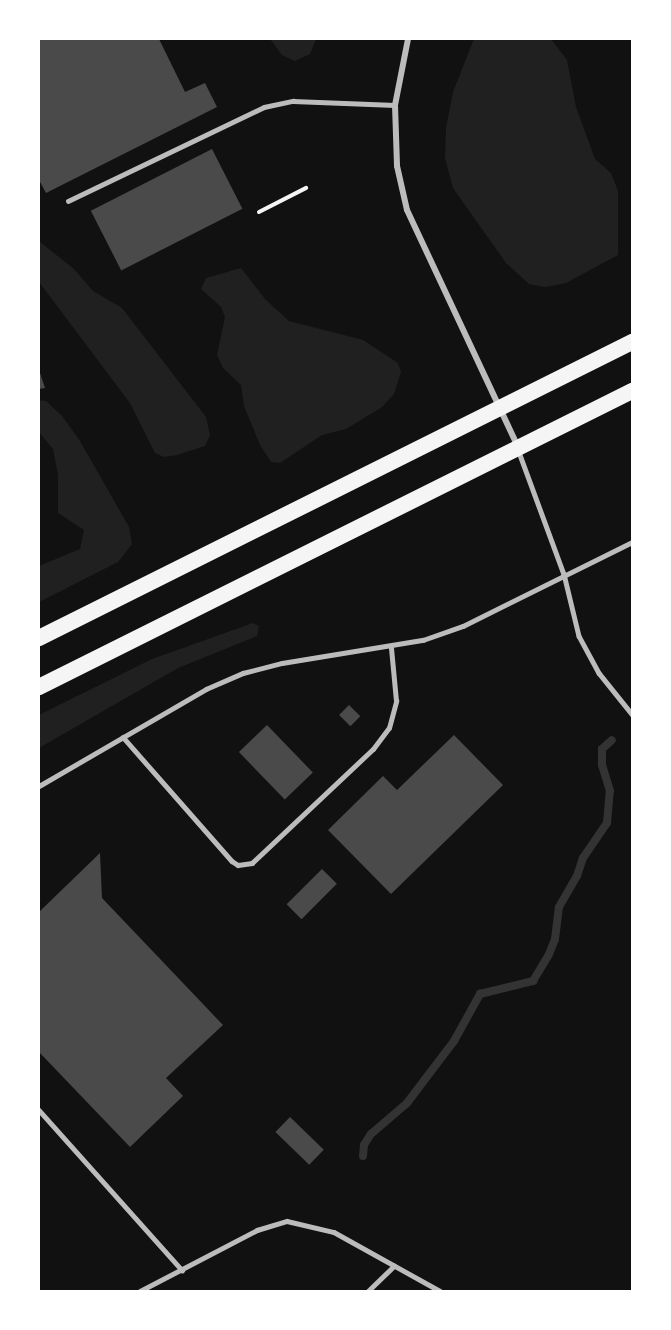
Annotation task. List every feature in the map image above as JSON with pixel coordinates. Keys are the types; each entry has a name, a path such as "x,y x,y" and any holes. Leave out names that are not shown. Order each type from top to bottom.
{"highway":[{"path":"39,638 632,342"},
{"path":"39,687 632,391"}],"street":[{"path":"408,39 395,105 397,166 414,229 518,448"}],"lane":[{"path":"68,201 264,107 293,101 395,105"},
{"path":"518,448 564,574 579,636 599,673 632,714"},
{"path":"39,786 206,689 243,673 282,663 391,648 463,626 632,542"},
{"path":"123,737 232,861 243,865 252,863 373,749 389,728 396,701 391,648"},
{"path":"39,1110 182,1270"},
{"path":"140,1291 257,1230 287,1221 334,1232 440,1291"},
{"path":"368,1291 394,1266"}],"path":[{"path":"259,212 306,188"}],"shaded area":[{"path":"270,39 316,39 310,54 295,61 282,55"},
{"path":"474,39 551,39 567,60 576,107 595,159 611,173 618,191 618,255 566,283 545,287 529,284 506,263 453,188 445,158 446,128 453,92"},
{"path":"39,241 74,269 93,291 122,308 206,417 210,435 205,446 164,457 155,453 130,403 39,282"},
{"path":"241,268 266,300 289,321 363,340 398,363 401,372 394,394 382,407 346,429 322,435 280,463 271,462 260,445 244,406 241,385 223,368 217,355 225,317 221,307 201,289 206,278"},
{"path":"39,400 46,401 62,416 80,441 129,527 132,544 118,562 39,602 39,566 80,549 84,530 58,513 58,475 53,449 39,432"},
{"path":"253,623 259,626 257,636 178,668 39,748 39,715 152,659"}],"building":[{"path":"39,39 159,39 185,92 205,83 217,107 46,193 39,180"},
{"path":"212,149 242,209 121,270 91,211"},
{"path":"39,370 45,388 39,389"},
{"path":"349,705 360,716 350,726 339,715"},
{"path":"267,725 313,772 285,800 239,752"},
{"path":"454,735 503,785 391,894 328,830 383,776 397,790"},
{"path":"100,853 102,898 223,1025 166,1078 183,1096 130,1147 39,1052 39,912"},
{"path":"322,869 337,884 301,919 287,904"},
{"path":"290,1117 324,1150 309,1165 275,1132"}],"waterway":[{"path":"363,1156 364,1145 371,1134 407,1103 454,1041 480,994 533,981 555,939 559,907 577,876 583,858 607,823 610,791 602,764 602,749 612,740"}]}
